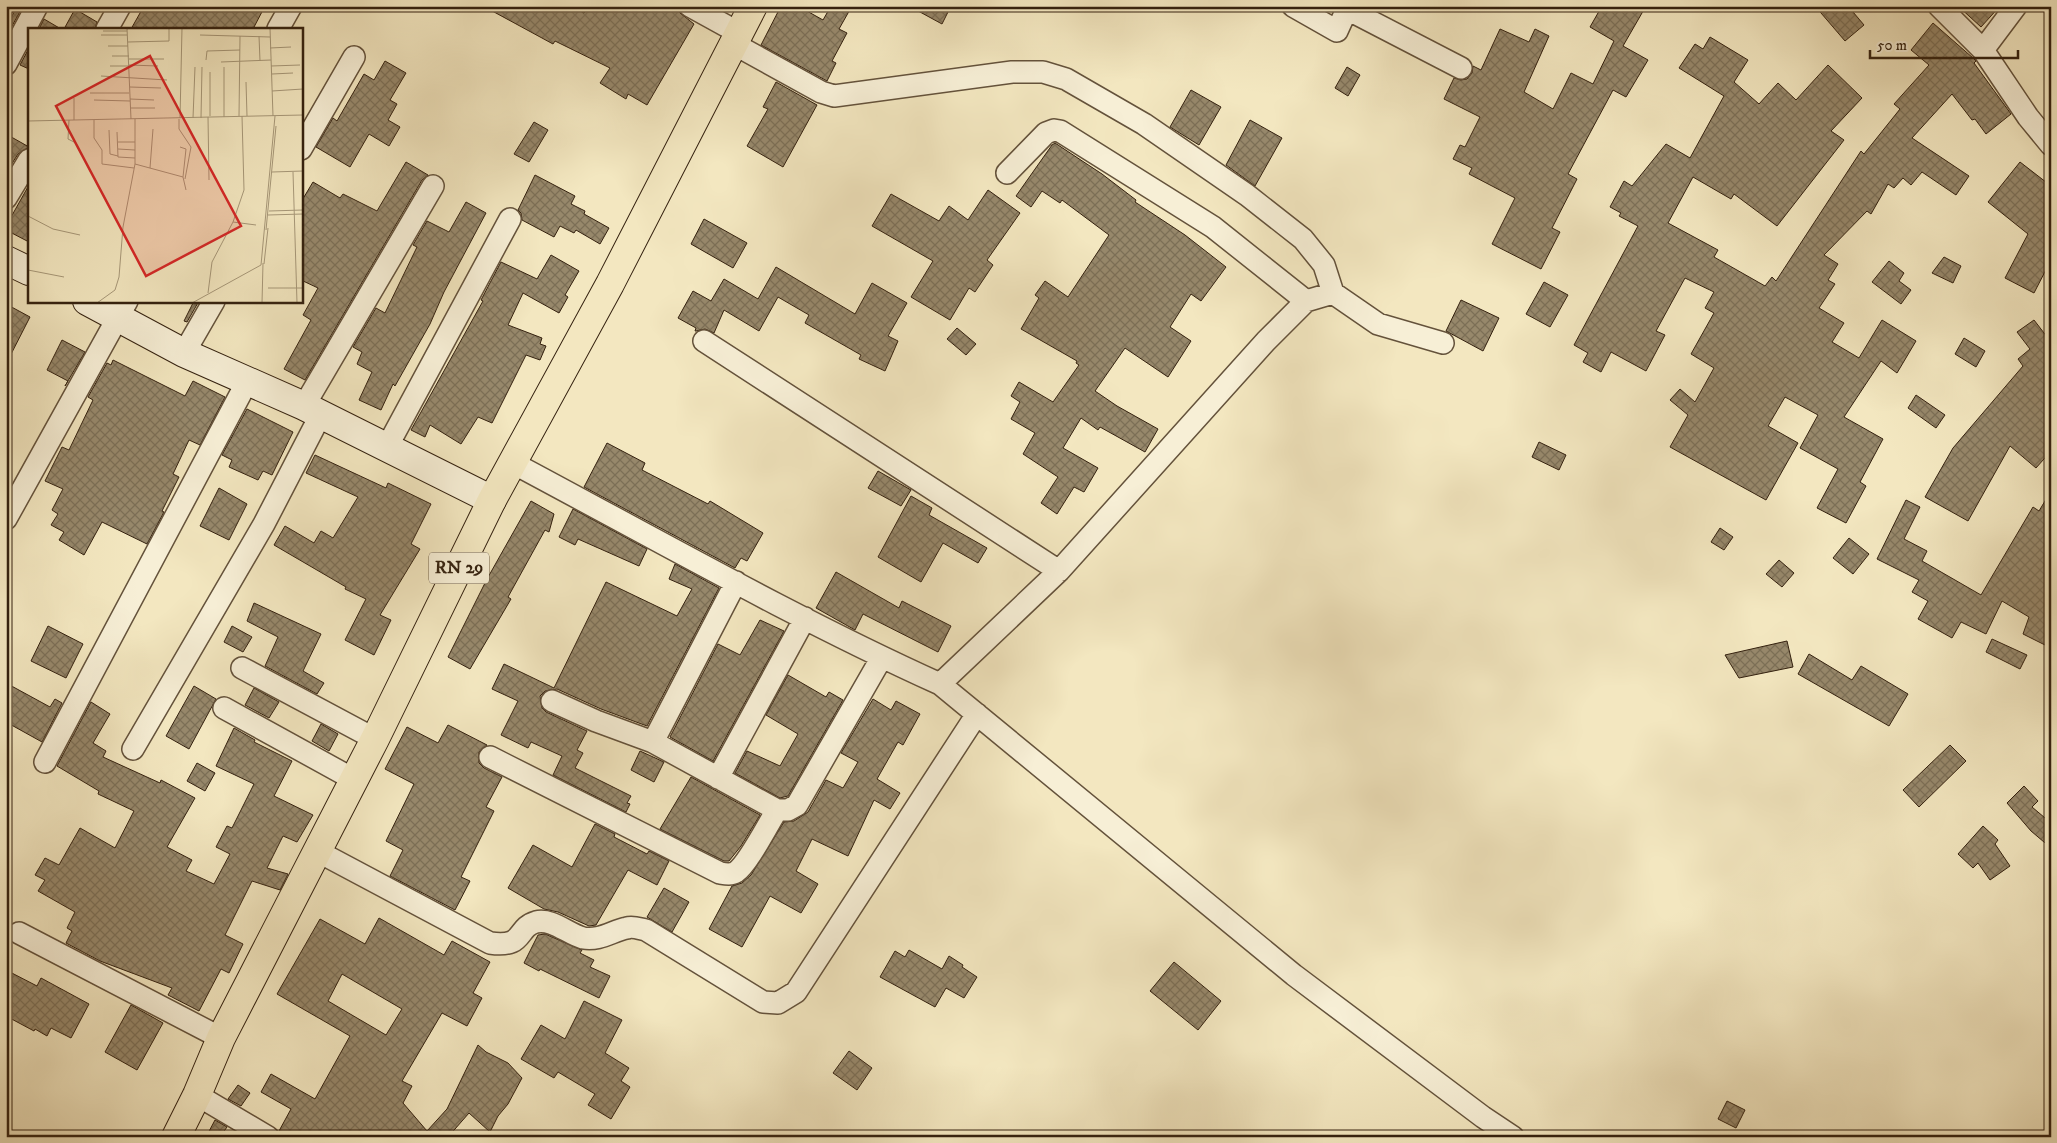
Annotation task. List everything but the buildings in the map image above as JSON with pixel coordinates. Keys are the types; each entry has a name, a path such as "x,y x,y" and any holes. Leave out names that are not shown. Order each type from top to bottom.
{"main road":[{"name":"RN 29","path":"176,1137 221,1038 375,739 492,500 610,284 753,6"},
{"path":"6,260 28,271"},
{"path":"92,302 123,309 184,353 312,410 492,500"}],"street":[{"path":"6,64 37,6"},
{"path":"108,28 120,6"},
{"path":"279,28 291,6"},
{"path":"690,6 737,39 821,92 834,96 1012,72 1042,72 1066,79 1144,124 1247,195 1302,239 1324,265 1332,293 1378,324 1443,343"},
{"path":"1293,6 1337,31 1347,9 1461,68"},
{"path":"1939,6 1983,50 2028,116 2051,145"},
{"path":"1983,50 2016,6"},
{"path":"302,146 354,57"},
{"path":"1006,173 1046,133 1054,130 1060,131 1213,227 1306,301"},
{"path":"6,198 28,162"},
{"path":"133,749 264,524 312,410 433,186"},
{"path":"387,447 510,220"},
{"path":"940,684 1060,571 1266,341 1306,301 1332,293"},
{"path":"184,353 213,302"},
{"path":"6,519 123,309"},
{"path":"704,340 1060,571"},
{"path":"45,762 248,380"},
{"path":"513,463 805,618 940,684 1294,975 1483,1117 1513,1137"},
{"path":"653,742 736,582"},
{"path":"718,778 805,618"},
{"path":"552,701 596,722 653,742 777,810 788,810 797,805 882,657"},
{"path":"242,668 375,739"},
{"path":"224,708 353,780"},
{"path":"317,851 490,943 515,942 534,922 544,921 583,938 602,938 629,927 646,930 763,1002 778,1003 796,992 977,714"},
{"path":"490,757 720,873 728,875 735,872 743,864 777,810"},
{"path":"19,933 221,1038"},
{"path":"196,1095 268,1137"}]}
